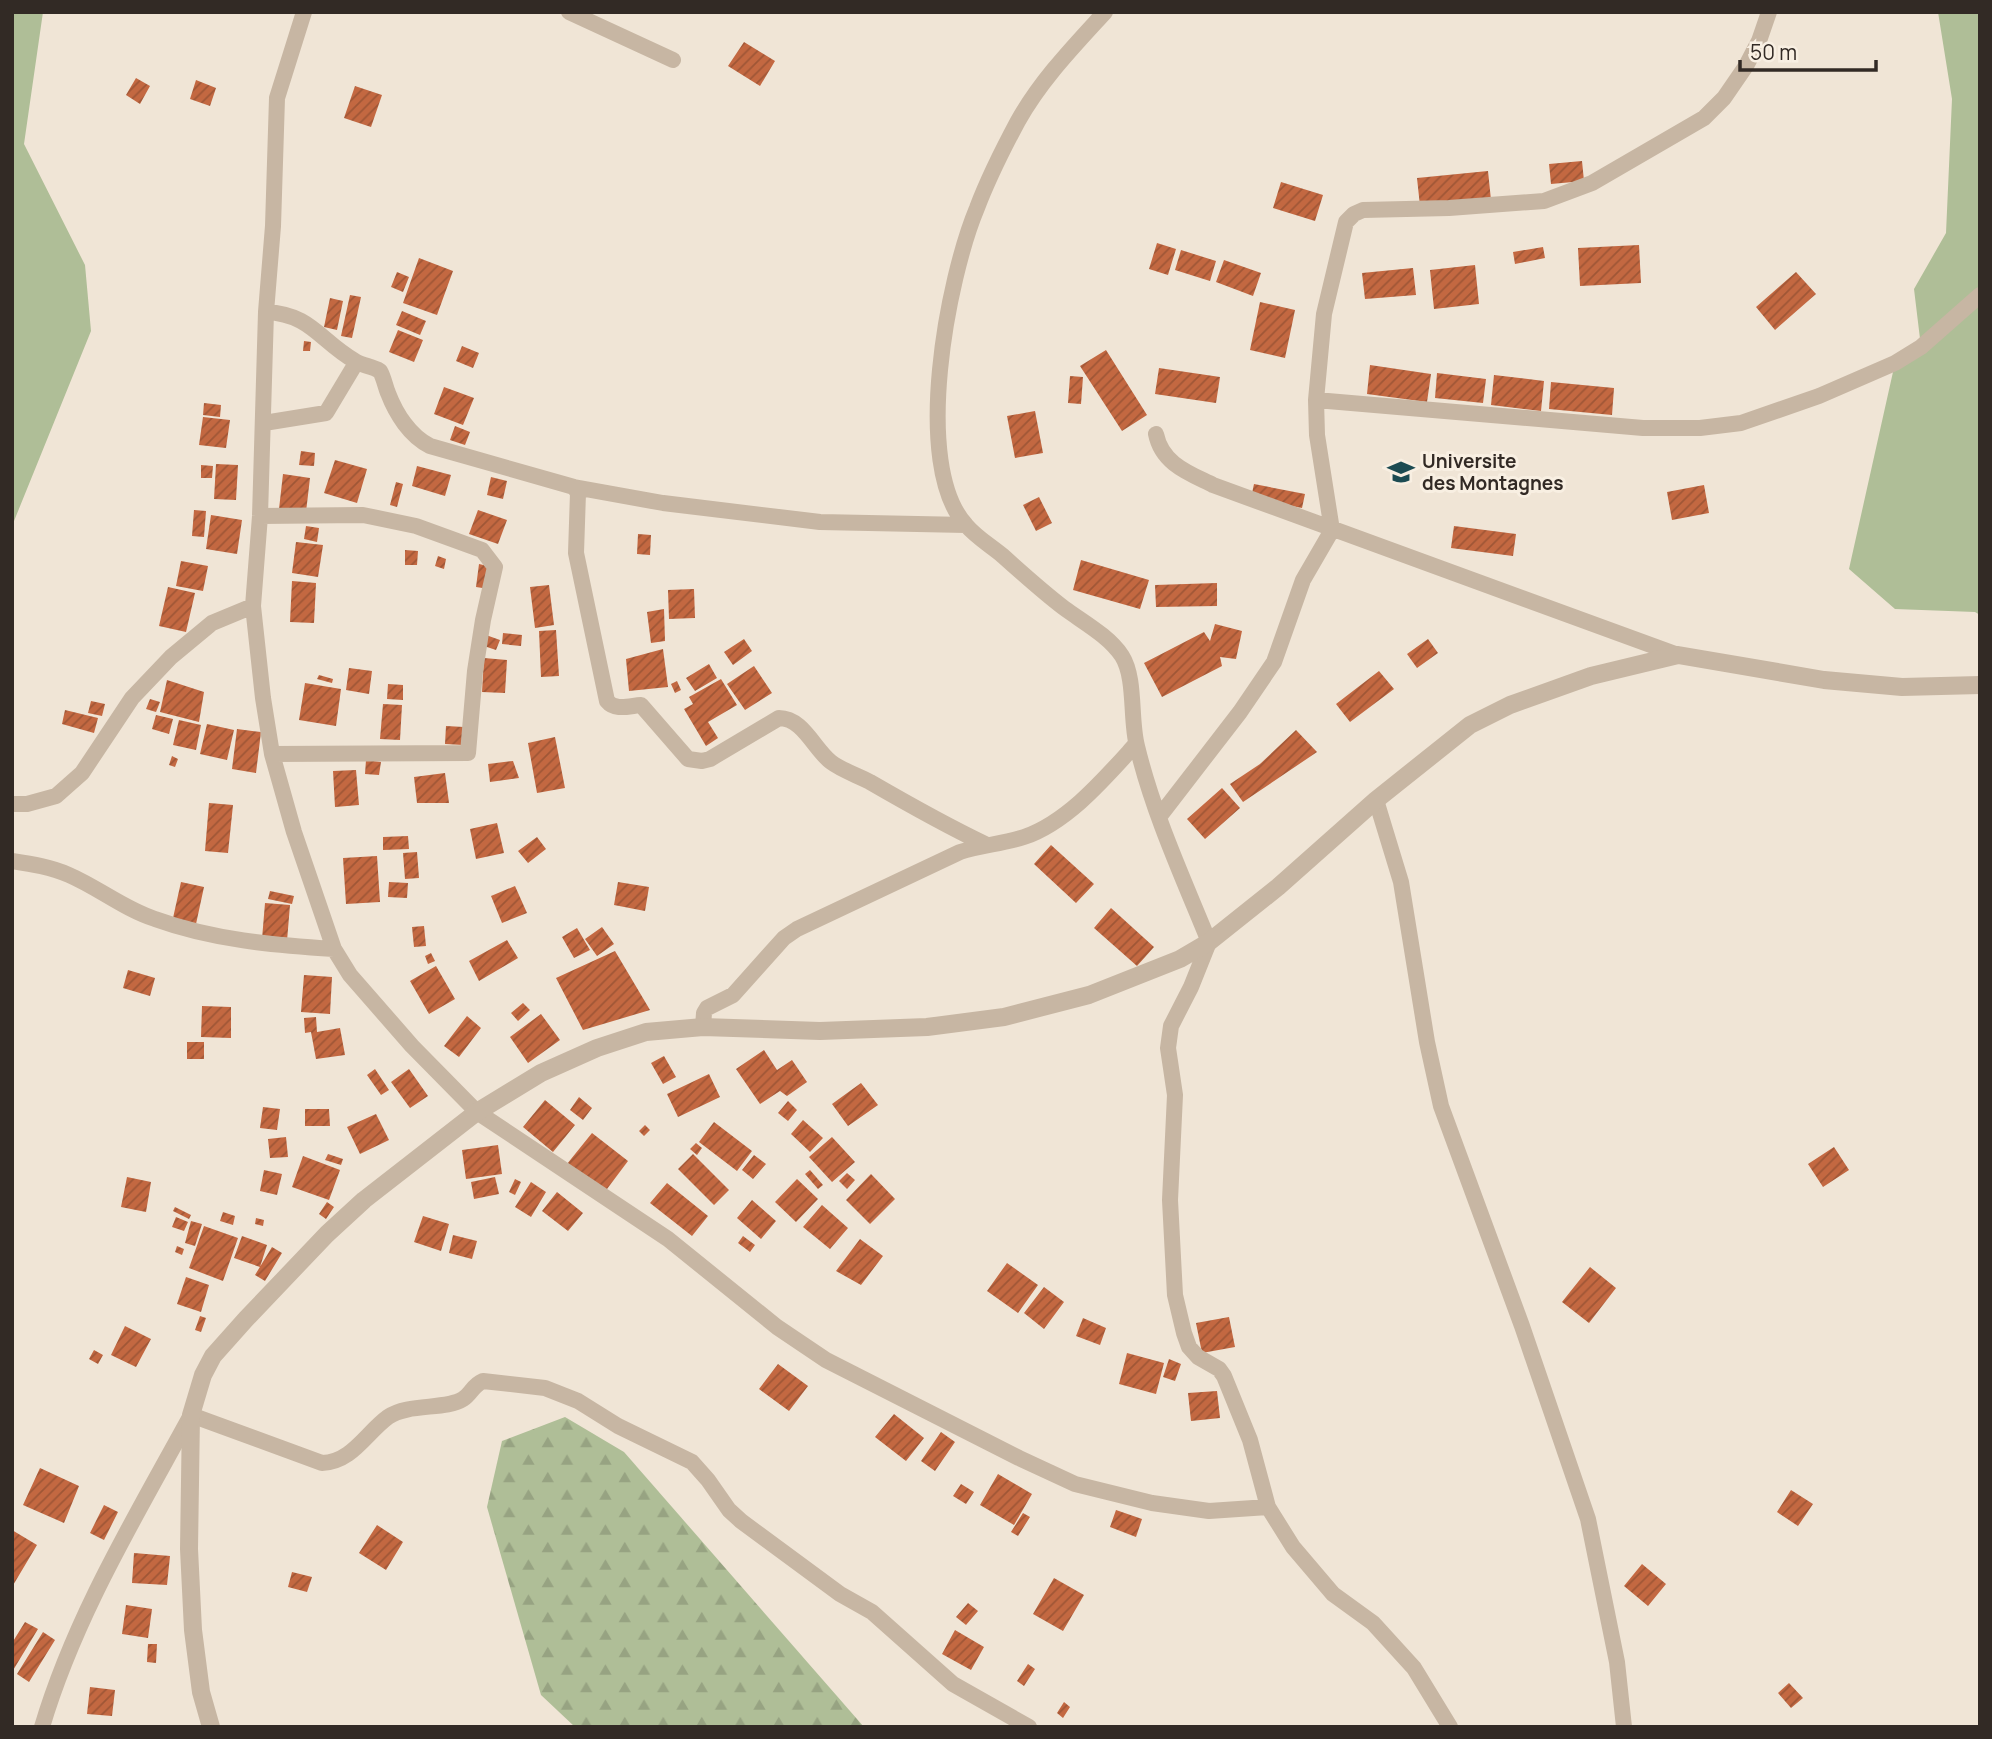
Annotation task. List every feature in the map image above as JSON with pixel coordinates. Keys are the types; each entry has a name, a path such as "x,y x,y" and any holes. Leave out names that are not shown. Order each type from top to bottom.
{"street":[{"path":"304,12 277,98 273,157 273,226 266,312 260,516 253,606 272,754 294,832 334,950 350,975 403,1036 477,1112 668,1239 777,1327 826,1360 1075,1484 1152,1503 1209,1511 1268,1507"},
{"path":"569,12 673,60"},
{"path":"1105,12 1052,69 1019,120 976,209 956,276 945,340 937,413 941,469 951,503 966,525 1061,606 1108,641 1122,656 1128,671 1136,744 1159,817 1209,942 1191,987 1171,1026 1168,1048 1175,1095 1170,1200 1175,1295 1189,1348 1198,1357 1219,1369 1224,1376 1250,1440 1268,1507 1305,1563 1333,1594 1373,1623 1414,1668 1450,1727"},
{"path":"1159,817 1240,712 1274,662 1303,580 1332,530 1317,435 1316,400 1324,314 1346,222 1363,210 1449,208 1544,201 1592,183 1704,118 1724,98 1746,66 1759,41 1769,12"},
{"path":"1316,400 1643,428 1700,428 1741,423 1819,396 1895,363 1921,347 1980,295"},
{"path":"266,312 304,321 356,363 380,371 388,394 410,431 430,446 575,486 663,503 820,522 966,525"},
{"path":"264,423 326,413 356,363"},
{"path":"1156,434 1158,446 1167,458 1213,485 1678,655 1824,680 1902,687 1980,685"},
{"path":"575,486 578,494 576,553 588,619 610,705 642,705 688,759 694,761 710,759 779,718 786,718 795,722 835,765 932,819 985,844"},
{"path":"260,516 363,515 416,526 482,550 495,568 475,671 468,752 272,754"},
{"path":"12,804 27,804 56,796 82,773 132,698 170,657 212,623 253,606"},
{"path":"42,1727 55,1681 108,1567 191,1415 213,1356 327,1234 364,1200 477,1112 541,1073 597,1048 646,1032 703,1027 847,1030 927,1027 1004,1017 1089,995 1180,959 1209,942 1278,887 1376,800 1470,725 1510,705 1591,676 1678,655"},
{"path":"703,1027 707,1009 733,995 785,938 797,929 960,852 1023,837 1041,829 1081,801 1136,744"},
{"path":"1376,800 1401,882 1427,1042 1441,1105 1522,1326 1588,1519 1617,1662 1624,1727"},
{"path":"12,861 39,865 70,876 153,919 209,936 277,946 334,950"},
{"path":"191,1415 322,1463 332,1462 350,1453 389,1417 409,1409 462,1401 476,1384 482,1381 545,1388 578,1401 618,1426 692,1462 729,1510 741,1521 840,1594 872,1612 953,1685 1029,1727"},
{"path":"191,1415 189,1549 193,1630 201,1692 211,1727"}],"green space":[{"path":"12,12 43,12 24,144 85,265 91,331 12,526"},
{"path":"1938,12 1980,12 1980,615 1975,612 1895,609 1849,569 1895,363 1921,347 1914,289 1946,233 1952,99"},
{"path":"565,1417 624,1452 864,1727 575,1727 541,1695 487,1507 502,1441"}],"building":[{"path":"744,42 775,61 760,86 728,66"},
{"path":"136,78 150,86 140,104 126,95"},
{"path":"196,80 216,88 210,106 190,99"},
{"path":"355,86 382,95 371,127 344,118"},
{"path":"1582,161 1584,181 1551,184 1549,164"},
{"path":"1488,171 1491,200 1420,206 1417,178"},
{"path":"1281,182 1323,195 1315,221 1273,208"},
{"path":"1157,243 1176,249 1168,275 1149,269"},
{"path":"1639,245 1641,283 1580,286 1578,248"},
{"path":"1543,247 1545,258 1515,264 1513,252"},
{"path":"1181,250 1216,261 1210,281 1175,270"},
{"path":"419,258 453,271 437,315 403,303"},
{"path":"1224,260 1261,273 1253,296 1216,282"},
{"path":"1475,265 1479,304 1434,309 1430,270"},
{"path":"1413,268 1416,295 1365,299 1362,273"},
{"path":"397,272 409,277 403,292 391,287"},
{"path":"1796,272 1816,294 1775,330 1756,307"},
{"path":"350,295 361,297 352,338 341,336"},
{"path":"330,298 343,301 337,330 324,327"},
{"path":"1260,302 1295,310 1285,358 1250,350"},
{"path":"402,311 426,321 420,335 396,325"},
{"path":"398,330 423,340 414,362 389,352"},
{"path":"304,341 311,342 310,351 303,351"},
{"path":"462,346 479,353 473,368 456,361"},
{"path":"1106,350 1147,415 1122,431 1080,366"},
{"path":"1370,365 1431,374 1427,402 1367,394"},
{"path":"1159,368 1220,377 1216,403 1155,394"},
{"path":"1437,373 1486,379 1483,403 1435,398"},
{"path":"1494,375 1544,381 1541,411 1491,405"},
{"path":"1070,376 1083,377 1081,404 1068,403"},
{"path":"1551,382 1614,388 1612,415 1549,409"},
{"path":"444,387 474,398 463,425 434,414"},
{"path":"204,403 221,405 220,417 203,415"},
{"path":"1035,411 1043,453 1015,458 1007,416"},
{"path":"203,417 230,420 226,448 199,445"},
{"path":"455,426 470,432 465,445 450,440"},
{"path":"301,451 315,453 314,466 299,465"},
{"path":"335,460 367,469 357,503 324,493"},
{"path":"216,464 238,465 236,500 214,499"},
{"path":"201,465 213,466 212,478 201,478"},
{"path":"417,466 451,475 445,496 412,486"},
{"path":"283,474 310,478 306,512 279,509"},
{"path":"491,477 507,481 503,499 487,495"},
{"path":"396,482 403,484 397,507 390,505"},
{"path":"1254,484 1305,494 1302,508 1251,498"},
{"path":"1704,485 1709,513 1672,520 1667,492"},
{"path":"1039,497 1052,523 1036,531 1023,505"},
{"path":"194,510 206,511 204,537 192,536"},
{"path":"478,510 507,520 498,544 469,534"},
{"path":"211,515 242,520 237,554 206,549"},
{"path":"306,526 319,528 317,542 304,539"},
{"path":"1454,526 1516,534 1513,556 1451,548"},
{"path":"638,534 651,535 650,555 637,554"},
{"path":"296,542 323,545 318,577 292,573"},
{"path":"405,550 418,551 417,565 405,565"},
{"path":"438,556 446,559 444,569 435,566"},
{"path":"1081,560 1149,580 1140,609 1073,590"},
{"path":"181,561 208,566 203,591 176,586"},
{"path":"479,564 492,567 489,589 476,587"},
{"path":"292,581 316,583 314,623 290,622"},
{"path":"1217,583 1217,606 1156,607 1155,585"},
{"path":"549,585 554,625 535,628 530,587"},
{"path":"168,587 195,593 186,632 159,626"},
{"path":"694,589 695,618 669,619 668,590"},
{"path":"664,609 665,641 651,643 647,612"},
{"path":"1215,624 1242,631 1236,659 1220,657 1222,666 1162,697 1144,663 1204,632 1210,641"},
{"path":"556,630 559,676 541,677 539,631"},
{"path":"503,633 522,635 521,646 502,644"},
{"path":"486,635 500,640 496,650 484,646"},
{"path":"744,639 752,651 733,665 724,652"},
{"path":"1428,639 1438,653 1417,668 1407,654"},
{"path":"663,649 668,687 629,691 626,659"},
{"path":"484,658 507,660 505,693 482,692"},
{"path":"709,664 717,678 695,691 686,678"},
{"path":"754,666 772,693 745,710 727,684"},
{"path":"349,668 372,671 369,694 346,690"},
{"path":"1379,671 1394,689 1350,722 1336,704"},
{"path":"319,675 333,679 332,683 317,679"},
{"path":"721,679 737,705 708,722 718,738 706,746 684,709 693,704 689,697"},
{"path":"167,680 204,692 199,722 160,712"},
{"path":"677,681 681,690 675,693 671,684"},
{"path":"305,683 341,689 336,726 299,720"},
{"path":"388,684 403,685 403,700 387,699"},
{"path":"150,699 160,702 156,712 146,709"},
{"path":"91,701 105,704 102,716 88,713"},
{"path":"383,704 402,705 400,740 380,739"},
{"path":"65,710 98,718 94,733 62,724"},
{"path":"156,715 173,719 169,734 152,729"},
{"path":"179,720 201,725 196,750 173,745"},
{"path":"207,724 234,730 227,760 200,754"},
{"path":"446,726 464,727 463,745 445,744"},
{"path":"237,729 261,732 256,773 232,769"},
{"path":"1296,730 1317,752 1243,802 1230,784 1260,764"},
{"path":"555,737 565,788 537,793 528,743"},
{"path":"172,756 178,759 175,767 169,765"},
{"path":"366,760 381,762 379,775 365,774"},
{"path":"513,761 519,778 490,782 488,764"},
{"path":"356,770 359,805 335,807 333,771"},
{"path":"445,773 449,803 417,803 414,777"},
{"path":"1222,788 1240,808 1205,839 1187,819"},
{"path":"209,803 233,805 228,853 205,851"},
{"path":"497,823 504,853 476,859 470,829"},
{"path":"408,836 409,849 383,850 383,837"},
{"path":"537,837 546,849 528,863 518,851"},
{"path":"1051,845 1094,884 1076,903 1034,864"},
{"path":"417,852 419,878 405,879 403,853"},
{"path":"377,856 380,902 346,904 343,858"},
{"path":"181,882 204,887 196,924 173,918"},
{"path":"389,882 408,883 407,898 388,897"},
{"path":"618,882 649,887 645,911 614,905"},
{"path":"515,886 527,913 502,923 491,896"},
{"path":"270,891 294,896 292,904 268,899"},
{"path":"265,903 290,905 287,941 262,939"},
{"path":"1111,908 1154,947 1137,966 1094,928"},
{"path":"424,926 426,946 414,947 412,927"},
{"path":"602,927 614,944 597,956 585,939"},
{"path":"577,928 590,950 574,958 562,937"},
{"path":"507,940 518,958 479,981 469,961"},
{"path":"615,951 650,1010 583,1030 556,978"},
{"path":"431,953 435,961 428,964 425,956"},
{"path":"436,966 455,999 429,1014 410,981"},
{"path":"128,970 155,978 150,996 123,988"},
{"path":"304,975 332,977 330,1014 301,1012"},
{"path":"523,1003 530,1010 518,1021 511,1013"},
{"path":"202,1006 231,1007 231,1038 201,1037"},
{"path":"541,1014 560,1040 528,1063 510,1037"},
{"path":"467,1016 481,1028 459,1057 444,1046"},
{"path":"316,1017 317,1032 340,1028 345,1055 316,1059 311,1032 305,1033 304,1018"},
{"path":"187,1042 204,1042 204,1059 187,1059"},
{"path":"764,1050 777,1070 792,1060 807,1082 787,1096 780,1091 760,1104 736,1069"},
{"path":"664,1056 676,1077 663,1084 651,1063"},
{"path":"375,1069 389,1090 381,1095 367,1075"},
{"path":"409,1069 428,1096 410,1108 391,1082"},
{"path":"709,1074 720,1097 678,1117 667,1094"},
{"path":"861,1083 878,1105 848,1126 832,1104"},
{"path":"579,1097 592,1108 583,1120 570,1110"},
{"path":"545,1100 575,1125 553,1152 523,1127"},
{"path":"788,1101 797,1110 788,1121 778,1113"},
{"path":"263,1107 280,1109 277,1130 260,1128"},
{"path":"305,1109 329,1109 330,1126 305,1126"},
{"path":"376,1114 389,1140 360,1154 347,1127"},
{"path":"803,1120 823,1138 810,1152 791,1134"},
{"path":"714,1122 752,1151 737,1171 699,1142"},
{"path":"645,1125 650,1130 644,1136 639,1131"},
{"path":"592,1133 628,1161 604,1193 567,1164"},
{"path":"286,1137 288,1157 270,1158 268,1139"},
{"path":"832,1137 855,1162 832,1182 809,1157"},
{"path":"696,1143 702,1148 697,1155 690,1149"},
{"path":"498,1145 502,1174 466,1179 462,1150"},
{"path":"1834,1147 1849,1170 1823,1187 1808,1164"},
{"path":"328,1154 343,1159 341,1165 325,1160"},
{"path":"693,1154 729,1190 714,1205 678,1169"},
{"path":"754,1155 766,1164 753,1179 742,1170"},
{"path":"303,1156 340,1170 329,1200 292,1187"},
{"path":"264,1170 282,1174 277,1195 260,1191"},
{"path":"810,1170 823,1185 818,1189 805,1174"},
{"path":"847,1173 855,1180 847,1189 839,1181"},
{"path":"871,1174 895,1199 870,1224 846,1200"},
{"path":"127,1177 151,1182 146,1212 121,1207"},
{"path":"495,1177 499,1194 474,1199 471,1182"},
{"path":"515,1179 521,1182 515,1195 509,1192"},
{"path":"797,1179 818,1199 796,1222 775,1202"},
{"path":"531,1182 546,1192 531,1217 515,1207"},
{"path":"667,1183 708,1216 692,1236 650,1203"},
{"path":"557,1192 583,1213 568,1231 542,1211"},
{"path":"752,1200 776,1221 761,1239 737,1218"},
{"path":"327,1202 334,1207 326,1219 319,1214"},
{"path":"822,1205 848,1228 830,1249 803,1227"},
{"path":"175,1207 191,1215 189,1219 173,1211"},
{"path":"223,1212 235,1216 233,1225 220,1221"},
{"path":"423,1216 449,1224 441,1251 414,1242"},
{"path":"176,1217 188,1222 184,1231 172,1227"},
{"path":"256,1218 264,1220 263,1226 255,1224"},
{"path":"191,1221 202,1224 195,1246 185,1243"},
{"path":"204,1226 238,1238 223,1281 189,1268"},
{"path":"453,1235 477,1241 472,1259 449,1253"},
{"path":"242,1236 267,1245 260,1267 234,1258"},
{"path":"743,1236 755,1245 750,1252 738,1243"},
{"path":"860,1239 883,1256 861,1285 836,1271"},
{"path":"177,1246 184,1249 182,1255 175,1252"},
{"path":"272,1247 282,1253 265,1281 255,1275"},
{"path":"1007,1263 1038,1285 1018,1313 987,1291"},
{"path":"1590,1267 1616,1288 1589,1323 1562,1302"},
{"path":"186,1277 209,1285 201,1312 177,1304"},
{"path":"1044,1287 1064,1302 1044,1329 1024,1313"},
{"path":"200,1316 206,1318 201,1332 195,1330"},
{"path":"1229,1317 1235,1347 1202,1353 1196,1323"},
{"path":"1083,1318 1106,1328 1100,1345 1076,1336"},
{"path":"125,1326 151,1339 136,1367 111,1355"},
{"path":"94,1350 103,1355 98,1364 89,1359"},
{"path":"1127,1353 1164,1363 1156,1394 1119,1384"},
{"path":"1169,1359 1181,1364 1175,1381 1163,1377"},
{"path":"778,1364 808,1386 789,1411 759,1389"},
{"path":"1217,1391 1220,1418 1191,1421 1188,1393"},
{"path":"894,1414 924,1438 906,1461 875,1437"},
{"path":"941,1432 955,1442 935,1471 921,1461"},
{"path":"40,1468 79,1486 64,1523 23,1505"},
{"path":"998,1474 1032,1494 1014,1525 980,1505"},
{"path":"961,1484 974,1492 966,1504 953,1496"},
{"path":"1791,1490 1813,1504 1798,1526 1777,1512"},
{"path":"104,1505 118,1512 104,1540 90,1533"},
{"path":"1116,1510 1142,1519 1136,1537 1110,1527"},
{"path":"1023,1513 1030,1517 1018,1536 1011,1532"},
{"path":"377,1525 403,1542 386,1570 359,1553"},
{"path":"12,1530 37,1545 12,1587"},
{"path":"134,1553 170,1556 167,1585 132,1583"},
{"path":"1642,1564 1666,1584 1648,1606 1624,1586"},
{"path":"292,1572 312,1577 307,1592 288,1587"},
{"path":"1054,1578 1084,1595 1063,1631 1033,1614"},
{"path":"968,1603 978,1611 966,1625 956,1617"},
{"path":"126,1605 152,1609 148,1638 122,1634"},
{"path":"25,1622 38,1629 12,1672 12,1643"},
{"path":"955,1630 984,1647 971,1670 942,1654"},
{"path":"43,1632 55,1640 29,1682 17,1674"},
{"path":"148,1644 157,1644 156,1663 147,1662"},
{"path":"1028,1664 1035,1669 1024,1686 1017,1681"},
{"path":"1789,1683 1803,1698 1791,1708 1778,1693"},
{"path":"90,1687 115,1690 112,1716 87,1714"},
{"path":"1064,1702 1070,1707 1063,1718 1057,1713"}],"place":[{"name":"Universite des Montagnes","path":"1401,472"}]}
